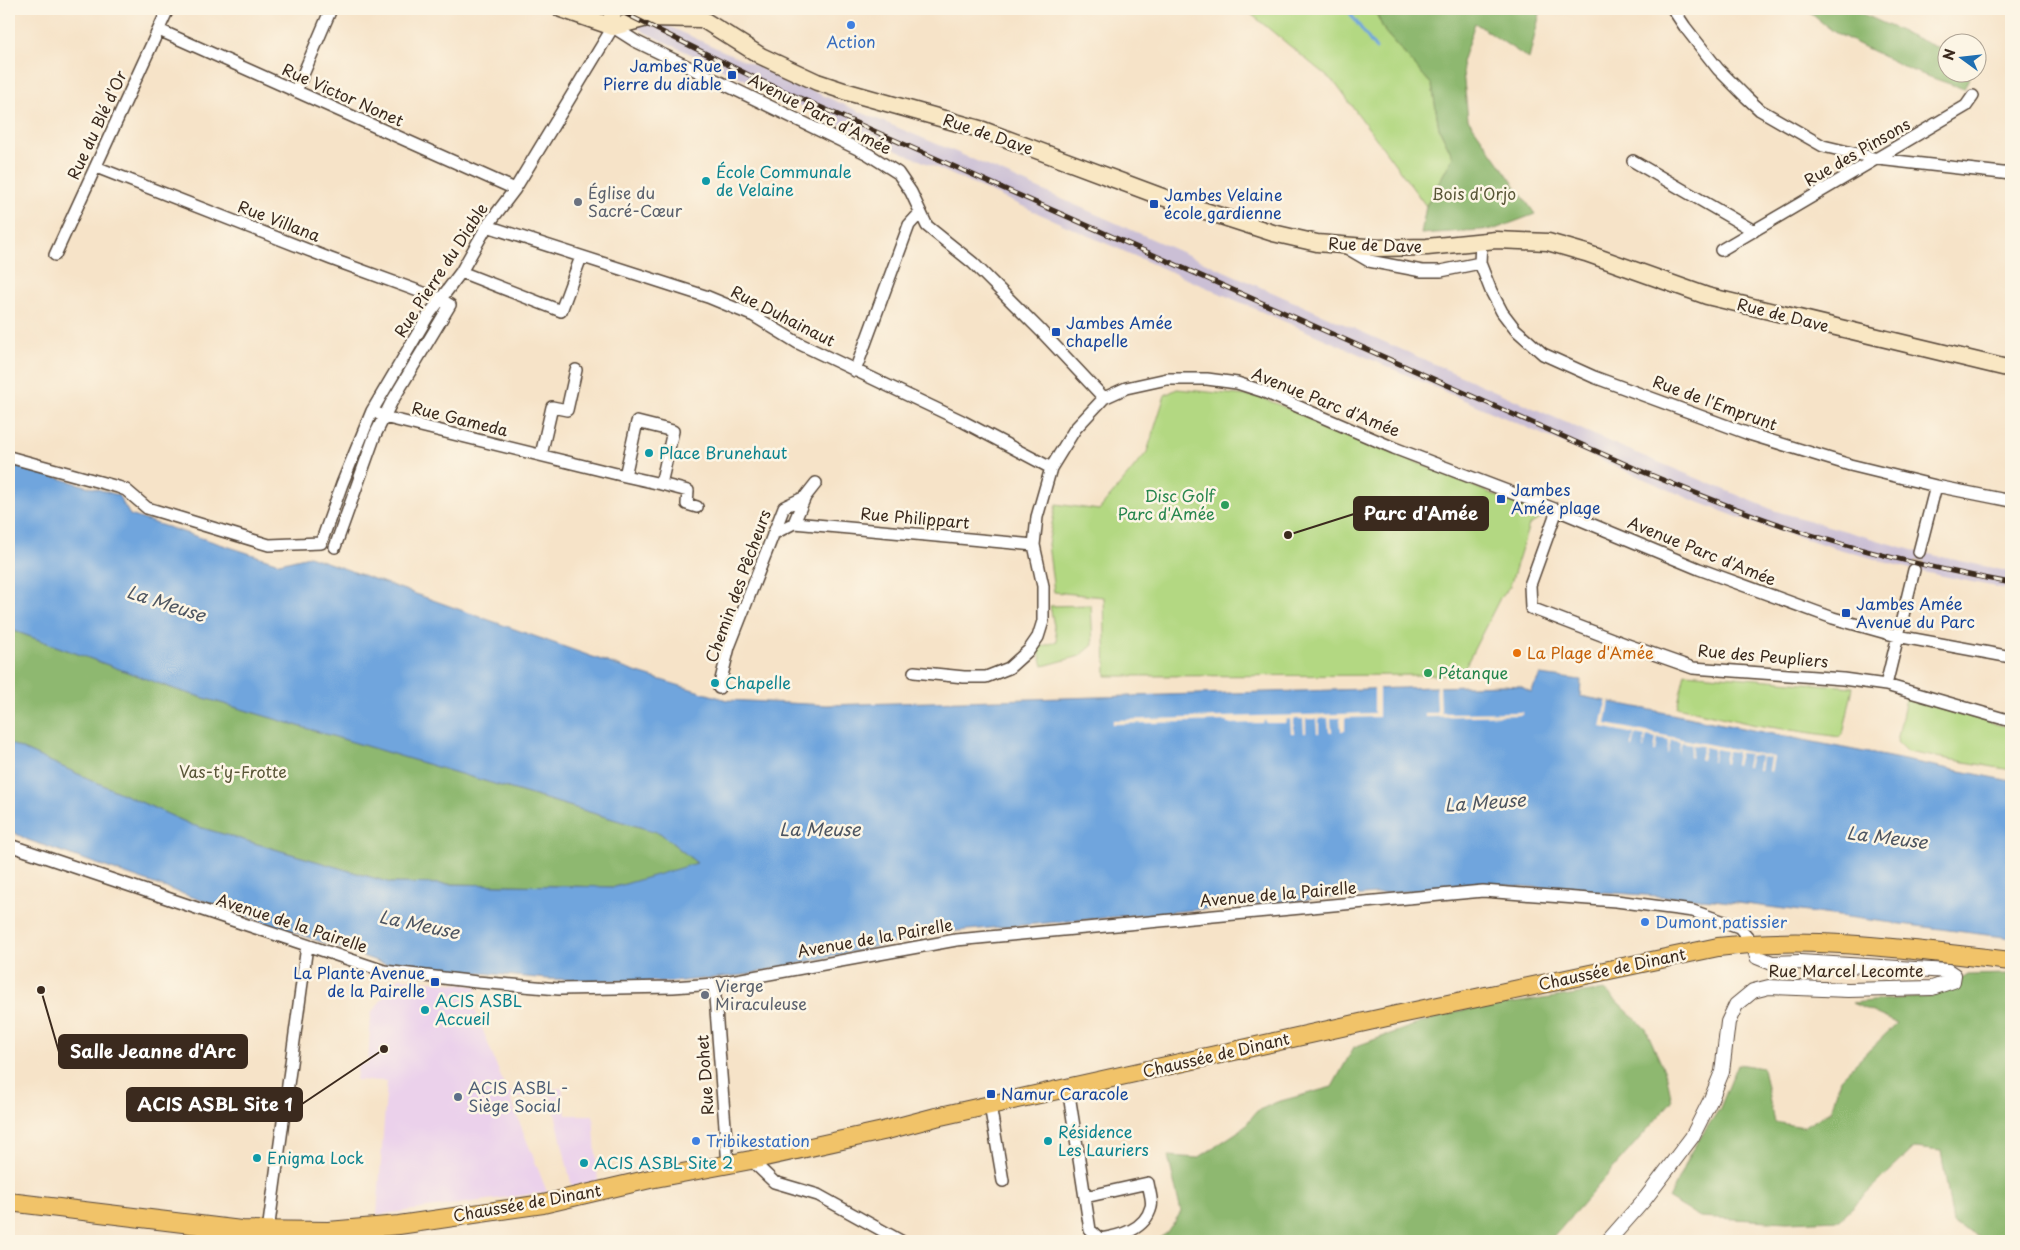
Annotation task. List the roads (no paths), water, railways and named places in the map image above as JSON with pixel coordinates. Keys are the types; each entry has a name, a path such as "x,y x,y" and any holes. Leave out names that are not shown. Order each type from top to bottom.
{"main road":[{"path":"561,9 613,27 649,14 702,19"},
{"path":"613,27 612,16 614,9"},
{"name":"Rue de Dave","path":"686,9 761,56 817,82 983,130 1224,219 1272,233 1316,243 1378,248 1428,247 1481,241 1526,240 1557,244 1707,296 2011,370"},
{"name":"Chaussée de Dinant","path":"9,1202 241,1230 328,1231 399,1225 543,1204 650,1179 751,1160 1406,1012 1718,947 1753,942 1810,942 1893,948 2011,961"}],"street":[{"name":"Rue du Blé d'Or","path":"55,255 168,9"},
{"path":"296,91 331,9"},
{"path":"1673,9 1685,28 1718,69 1760,110 1823,146 1878,160 2011,174"},
{"name":"Rue Pierre du Diable","path":"336,547 375,435 390,403 487,226 514,189 613,27"},
{"name":"Avenue Parc d'Amée","path":"613,27 639,43 868,154 898,173 911,192 927,226 972,263 1045,335 1104,398 1126,388 1167,379 1236,383 1262,391 1444,468 1557,510 1699,569 1798,606 1898,636 2011,657"},
{"name":"Rue Victor Nonet","path":"159,30 514,189"},
{"name":"Rue des Pinsons","path":"1721,250 1878,160 1966,106 1973,96"},
{"path":"1633,161 1754,232"},
{"name":"Rue Villana","path":"96,167 445,302"},
{"path":"855,371 909,224 920,213"},
{"name":"Rue Duhainaut","path":"487,226 708,297 754,316 798,343 962,421 1051,468"},
{"name":"Rue de l'Emprunt","path":"1481,241 1480,263 1502,312 1522,336 1544,354 1594,377 1749,434 1850,465 1936,486 2011,501"},
{"path":"1344,246 1369,261 1422,271 1441,271 1480,263"},
{"path":"461,272 561,311 581,257"},
{"name":"Rue Pierre du Diable","path":"9,458 118,487 126,490 148,508 270,545 321,542 372,410 445,302"},
{"path":"541,456 552,407 568,410 576,370"},
{"path":"914,672 964,677 986,677 1009,668 1029,650 1038,637 1044,621 1043,586 1034,545 1037,517 1051,468 1075,429 1104,398"},
{"name":"Rue Gameda","path":"372,410 384,417 625,476"},
{"path":"661,484 673,431 637,422 625,476 688,492 686,504 697,507"},
{"name":"Chemin des Pêcheurs","path":"719,688 729,647 784,506 805,497 816,483"},
{"path":"1919,552 1936,486"},
{"path":"773,534 794,523 805,497"},
{"name":"Rue des Peupliers","path":"1557,510 1530,585 1531,608 1693,668 1842,679 1886,685 2011,721"},
{"name":"Rue Philippart","path":"794,523 1034,545"},
{"path":"1886,685 1914,570"},
{"path":"9,857 10,845"},
{"name":"Avenue de la Pairelle","path":"10,845 307,946 384,970 477,982 559,988 673,987 714,984 956,940 1483,892 1616,900 1693,911 1739,927 1753,942"},
{"name":"Rue Marcel Lecomte","path":"1608,1241 1645,1199 1692,1137 1722,1072 1728,1022 1736,1005 1753,991 1769,987 1848,990 1932,988 1953,981 1954,975 1948,971 1800,962 1772,963 1757,957 1753,942"},
{"path":"268,1231 307,946"},
{"name":"Rue Dohet","path":"714,984 728,1165"},
{"path":"1068,1088 1090,1230 1100,1239 1125,1235 1143,1222 1152,1206 1148,1183 1085,1197"},
{"path":"990,1105 1003,1181"},
{"path":"751,1160 774,1182 818,1195 901,1241"}],"water":[{"name":"La Meuse","path":"9,464 118,495 130,515 279,563 309,556 638,673 727,700 827,705 1503,685 1520,686 1531,692 1540,675 1581,680 1580,696 2011,781 2011,938 1714,900 1488,884 945,932 745,975 672,982 548,979 385,964 28,840 9,830 9,743 192,825 391,883 615,887 697,863 660,833 177,690 9,629"}],"waterway":[{"path":"1347,9 1376,49"}],"tunnel":[{"path":"1914,570 1919,552"}],"railway":[{"path":"616,9 757,79 1641,471 1733,508 1817,537 1899,559 2011,583"}],"place":[{"name":"Action","path":"851,25"},
{"name":"Jambes Rue Pierre du diable","path":"732,75"},
{"name":"École Communale de Velaine","path":"706,181"},
{"name":"Église du Sacré-Cœur","path":"578,202"},
{"name":"Jambes Velaine école gardienne","path":"1154,204"},
{"name":"Jambes Amée chapelle","path":"1056,332"},
{"name":"Place Brunehaut","path":"649,453"},
{"name":"Jambes Amée plage","path":"1501,499"},
{"name":"Disc Golf Parc d'Amée","path":"1225,505"},
{"name":"Parc d'Amée","path":"1288,535"},
{"name":"Jambes Amée Avenue du Parc","path":"1846,613"},
{"name":"La Plage d'Amée","path":"1517,653"},
{"name":"Pétanque","path":"1428,673"},
{"name":"Chapelle","path":"715,683"},
{"name":"Dumont patissier","path":"1645,922"},
{"name":"La Plante Avenue de la Pairelle","path":"435,982"},
{"name":"Salle Jeanne d'Arc","path":"41,990"},
{"name":"Vierge Miraculeuse","path":"705,995"},
{"name":"ACIS ASBL Accueil","path":"425,1010"},
{"name":"ACIS ASBL Site 1","path":"384,1049"},
{"name":"Namur Caracole","path":"991,1094"},
{"name":"ACIS ASBL - Siège Social","path":"458,1097"},
{"name":"Tribikestation","path":"696,1141"},
{"name":"Résidence Les Lauriers","path":"1048,1141"},
{"name":"Enigma Lock","path":"257,1158"},
{"name":"ACIS ASBL Site 2","path":"584,1163"}],"park label":[{"name":"Bois d'Orjo","path":"1474,194"},
{"name":"Vas-t'y-Frotte","path":"233,772"}]}
